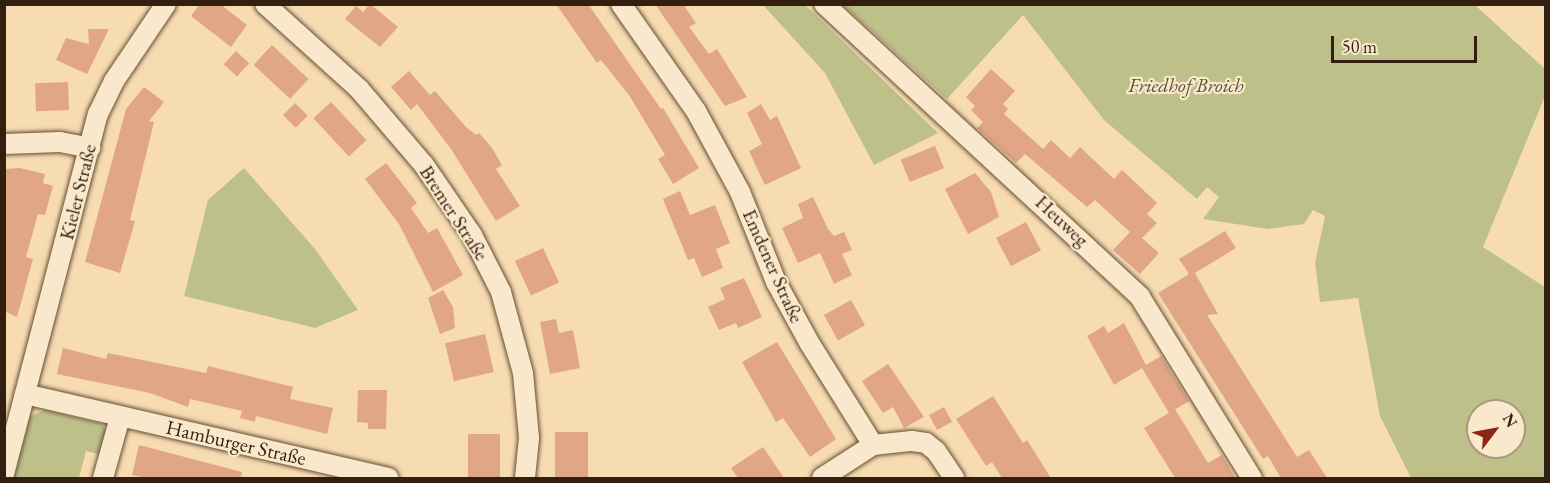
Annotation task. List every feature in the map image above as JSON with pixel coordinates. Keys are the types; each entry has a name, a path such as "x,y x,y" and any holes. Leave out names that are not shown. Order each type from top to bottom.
{"street":[{"name":"Kieler Straße","path":"4,474 98,114 114,81 166,4"},
{"name":"Bremer Straße","path":"265,4 359,89 424,165 472,235 501,292 523,373 529,438 525,478"},
{"name":"Emdener Straße","path":"621,4 696,111 740,192 776,282 810,344 873,445"},
{"name":"Heuweg","path":"824,4 1140,297 1252,478"},
{"path":"4,144 60,142 90,147"},
{"path":"25,394 120,417 103,478"},
{"name":"Hamburger Straße","path":"120,417 388,478"},
{"path":"822,478 873,445 926,443 954,478"}],"green space":[{"path":"763,5 805,5 938,133 874,165 825,73"},
{"name":"Friedhof Broich","path":"843,5 1475,5 1545,69 1545,96 1483,247 1545,287 1545,478 1411,478 1380,416 1358,298 1320,302 1315,263 1325,216 1313,210 1304,224 1268,229 1203,219 1219,197 1207,187 1197,199 1104,120 1023,15 947,99"},
{"path":"244,168 315,249 358,310 315,328 184,296 208,200"},
{"path":"45,410 102,424 109,437 102,455 86,451 79,478 14,478 30,416"}],"building":[{"path":"200,4 220,4 247,25 231,47 191,16"},
{"path":"370,4 398,27 380,47 345,19 356,6 363,12"},
{"path":"556,4 588,4 661,109 663,108 699,168 673,184 658,159 665,155 629,95 601,60 597,63"},
{"path":"655,4 683,4 696,23 689,27 709,54 717,49 747,97 725,106"},
{"path":"88,29 109,29 87,74 56,60 66,38 89,44"},
{"path":"272,45 309,79 290,99 254,65"},
{"path":"236,51 249,63 237,76 224,64"},
{"path":"991,69 1015,91 1003,104 1008,109 1004,114 1043,149 1051,140 1070,158 1080,147 1114,179 1122,170 1157,203 1147,214 1157,223 1142,238 1159,253 1140,274 1113,250 1130,232 1095,200 1087,207 1025,154 1016,163 977,128 983,122 971,110 975,106 966,97"},
{"path":"409,71 430,95 435,91 466,127 476,135 479,133 492,148 502,165 496,169 520,206 496,221 451,149 417,104 411,110 391,87"},
{"path":"68,82 69,110 36,111 35,83"},
{"path":"144,87 164,102 149,121 154,122 130,220 135,221 120,273 85,262 126,109"},
{"path":"331,102 366,140 349,156 313,118"},
{"path":"295,103 308,116 296,128 283,115"},
{"path":"761,104 770,120 777,116 801,168 765,185 749,151 762,144 747,113"},
{"path":"935,146 944,168 910,182 901,160"},
{"path":"386,163 417,203 411,208 428,233 437,228 463,275 433,292 399,224 365,179"},
{"path":"20,168 45,174 43,183 53,186 45,215 38,214 26,257 33,259 17,317 4,311 4,169"},
{"path":"975,173 991,192 999,217 968,234 945,189"},
{"path":"680,191 690,215 715,205 730,243 716,249 723,268 702,277 694,258 688,260 663,199"},
{"path":"813,197 828,229 834,236 844,232 852,250 842,254 852,275 834,284 820,253 798,263 782,228 803,218 798,204"},
{"path":"1026,222 1041,250 1011,266 996,238"},
{"path":"1225,231 1236,248 1195,273 1218,314 1207,315 1297,457 1309,450 1327,478 1281,478 1268,456 1263,459 1158,293 1189,274 1179,259"},
{"path":"543,248 559,282 531,296 515,261"},
{"path":"744,278 762,317 738,328 736,323 719,330 708,307 725,299 720,288"},
{"path":"443,290 453,307 455,328 440,334 428,298"},
{"path":"851,300 865,325 838,340 824,315"},
{"path":"556,319 559,333 573,330 580,368 550,374 540,322"},
{"path":"1124,323 1146,365 1161,356 1189,401 1169,413 1142,368 1114,385 1087,336 1104,326 1108,333"},
{"path":"485,334 494,372 454,381 445,343"},
{"path":"777,342 836,439 810,457 783,418 776,422 742,362"},
{"path":"63,348 106,359 108,353 206,373 208,366 293,387 290,399 333,408 327,434 256,416 255,422 240,418 242,411 190,399 188,407 150,393 57,374"},
{"path":"888,364 924,417 904,428 893,407 883,413 862,381"},
{"path":"358,390 387,390 386,429 368,429 368,423 357,422"},
{"path":"993,396 1023,443 1027,440 1051,478 1002,478 992,462 986,466 956,419"},
{"path":"944,407 952,422 937,430 929,415"},
{"path":"1175,409 1208,463 1222,455 1235,478 1175,478 1144,428"},
{"path":"555,432 588,432 588,478 555,478"},
{"path":"468,434 500,434 500,478 468,478"},
{"path":"139,445 242,472 241,478 149,478 132,475"},
{"path":"763,447 784,478 738,478 731,468"}]}
